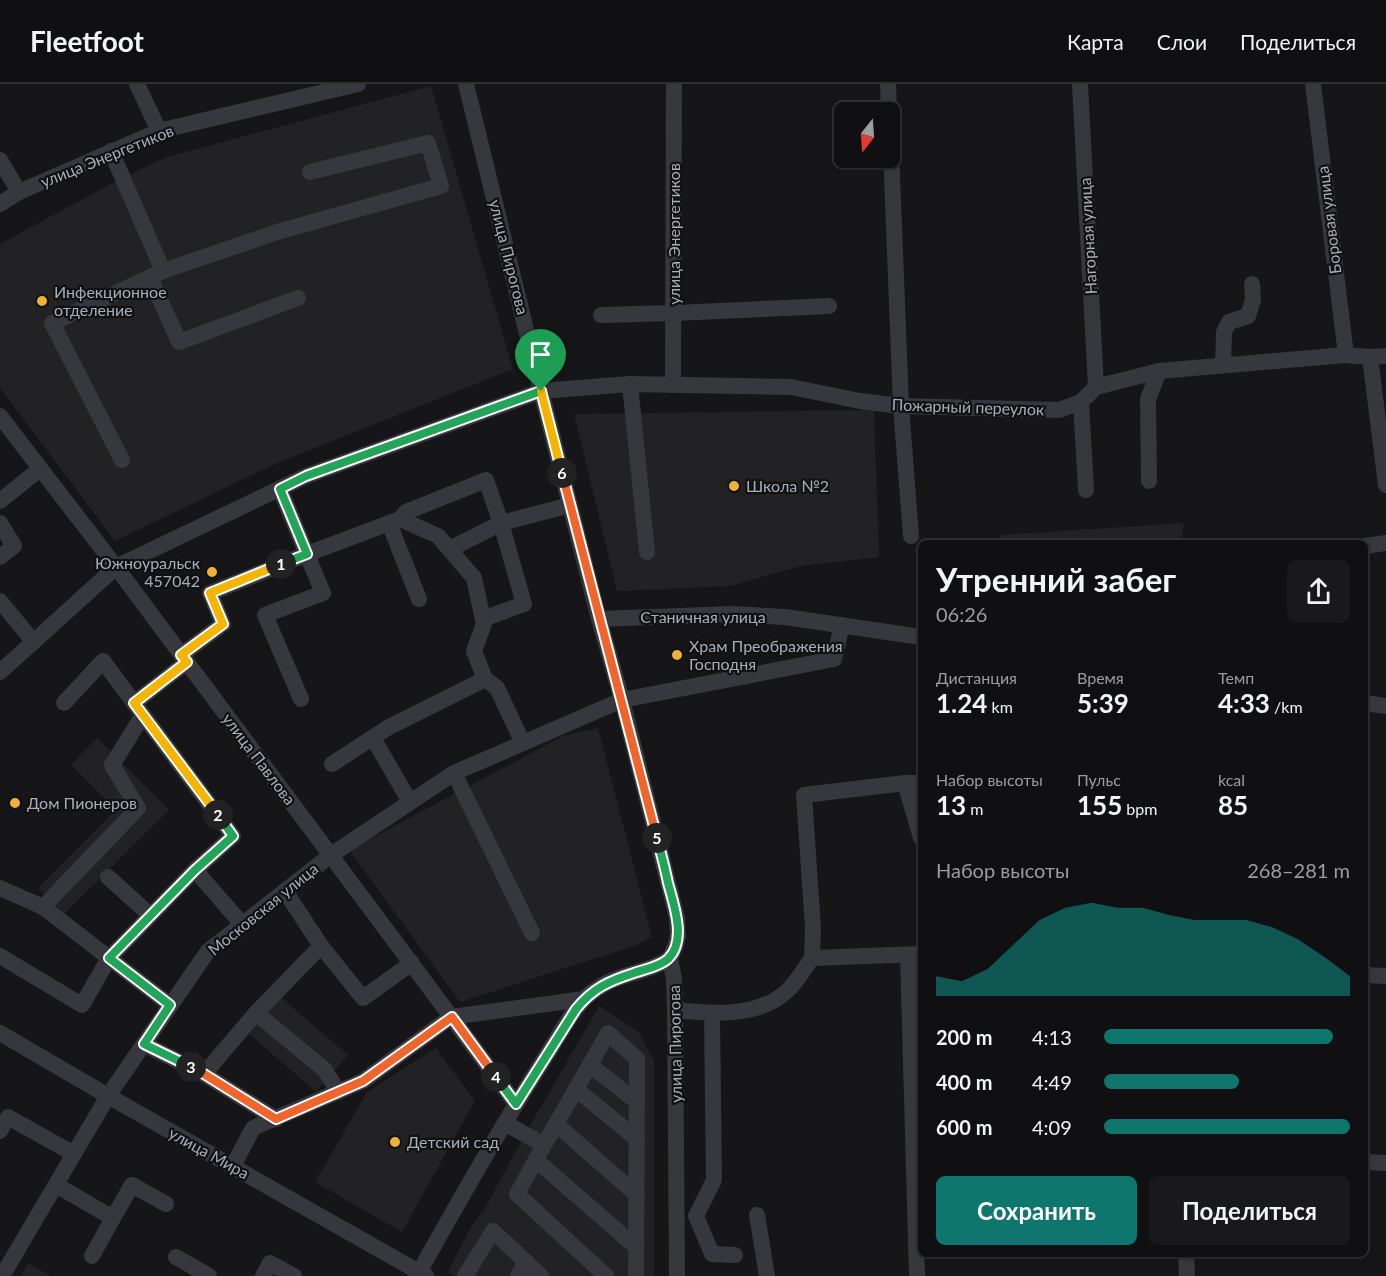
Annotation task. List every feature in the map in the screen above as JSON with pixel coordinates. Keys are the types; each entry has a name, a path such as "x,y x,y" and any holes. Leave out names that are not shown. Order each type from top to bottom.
{"street":[{"path":"137,84 159,131"},
{"name":"улица Энергетиков","path":"0,204 19,192 159,131 296,91 358,84"},
{"name":"улица Пирогова","path":"466,84 541,391 677,918 678,936 670,958 674,979 675,1010 677,1276"},
{"name":"улица Энергетиков","path":"673,385 674,84"},
{"path":"888,84 889,102"},
{"name":"Нагорная улица","path":"1080,84 1096,387"},
{"name":"Боровая улица","path":"1313,84 1346,355"},
{"path":"122,460 52,323 157,274 277,232 441,186 428,143 310,172"},
{"path":"111,151 157,274 179,342 298,298"},
{"path":"0,160 19,192"},
{"path":"892,168 901,406 911,536"},
{"path":"1223,365 1224,332 1229,322 1248,316 1253,300 1252,284"},
{"path":"601,315 829,306"},
{"path":"1086,490 1082,402 1096,387 1159,371 1346,355 1378,357 1386,485"},
{"path":"1149,481 1148,399 1159,371"},
{"path":"630,384 647,552"},
{"name":"Пожарный переулок","path":"0,672 116,567 306,476 541,391 630,384 791,387 860,401 901,406 1059,410 1082,402"},
{"name":"улица Павлова","path":"0,416 116,567 516,1104"},
{"path":"0,501 40,469"},
{"path":"43,907 138,808 112,765 139,709 184,658 223,624 210,593 395,521 406,512 486,480 524,604 483,619"},
{"path":"280,489 323,593 265,615 301,699"},
{"path":"450,549 501,523 570,505"},
{"path":"395,521 438,536 474,578 484,624 474,651 485,679 497,688 523,743"},
{"path":"395,521 419,599"},
{"path":"0,523 14,546 0,557"},
{"path":"1368,546 1386,543"},
{"path":"0,601 33,642"},
{"name":"Станичная улица","path":"599,619 732,614 784,617 918,637"},
{"path":"622,700 834,659 842,625"},
{"path":"0,956 82,1005 109,958 195,870 233,836 103,661 64,703"},
{"path":"332,764 389,728 485,679"},
{"name":"Московская улица","path":"2,1276 108,1096 208,951 331,855 454,773 622,700"},
{"path":"1368,703 1386,706"},
{"path":"373,738 410,802"},
{"path":"454,773 532,933"},
{"path":"675,1010 712,1014 748,1010 770,1003 785,993 812,958 813,928 804,795 913,783 918,817"},
{"path":"195,870 242,924"},
{"path":"108,877 150,915"},
{"path":"0,888 43,907 170,1005"},
{"path":"285,891 321,946 363,998 412,963"},
{"path":"204,1074 256,1013 321,946"},
{"path":"812,958 914,955 917,1276"},
{"path":"421,1274 505,1122 576,1009 595,990 612,980 660,965 670,958"},
{"path":"1368,975 1386,976"},
{"path":"233,1166 254,1128 363,1081 452,1017 584,999"},
{"path":"256,1013 325,1070 338,1092"},
{"path":"712,1014 714,1180 696,1216 712,1254 735,1255"},
{"name":"улица Мира","path":"0,1033 421,1274"},
{"path":"606,1276 517,1194 608,1034 637,1059 636,1276"},
{"path":"144,1044 204,1074 276,1119"},
{"path":"590,1065 637,1102"},
{"path":"576,1089 637,1139"},
{"path":"0,1131 8,1117 74,1154"},
{"path":"505,1122 540,1153 636,1248"},
{"path":"556,1124 637,1195"},
{"path":"1368,1162 1386,1163"},
{"path":"56,1185 113,1218"},
{"path":"92,1256 132,1185 166,1204"},
{"path":"758,1215 767,1276"},
{"path":"465,1276 494,1231 522,1269 542,1276"},
{"path":"176,1257 210,1276"},
{"path":"1186,1257 1187,1276"},
{"path":"263,1276 270,1263 294,1276"}],"shaded area":[{"path":"431,86 513,369 277,463 115,541 0,388 0,244 116,181 167,157"},
{"name":"Школа №2","path":"874,410 879,557 801,566 730,586 617,591 574,414"},
{"path":"1184,523 1181,540 1001,540 1000,535"},
{"path":"598,728 652,937 637,945 460,1002 349,850 563,736"},
{"path":"97,738 169,810 64,914 38,888 116,810 71,765"},
{"path":"278,995 348,1055 316,1092 246,1031"},
{"path":"599,1006 638,1031 654,1061 654,1276 455,1276 448,1272 472,1225 484,1210"},
{"name":"Детский сад","path":"436,1048 475,1101 402,1232 315,1182 367,1092"},
{"path":"28,1263 51,1276 21,1276"}],"place":[{"name":"Инфекционное отделение","path":"42,301"},
{"name":"Школа №2","path":"734,486"},
{"name":"Южноуральск 457042","path":"212,572"},
{"name":"Храм Преображения Господня","path":"677,655"},
{"name":"Дом Пионеров","path":"15,803"},
{"name":"Детский сад","path":"395,1142"}],"route":[{"path":"541,391 677,918 678,936 675,947 670,958 660,965 612,980 584,999 516,1104 452,1017 363,1081 276,1119 204,1074 144,1044 170,1005 109,958 195,870 233,836 134,703 187,662 181,655 223,624 210,593 307,554 280,489 306,476 541,391"}]}
